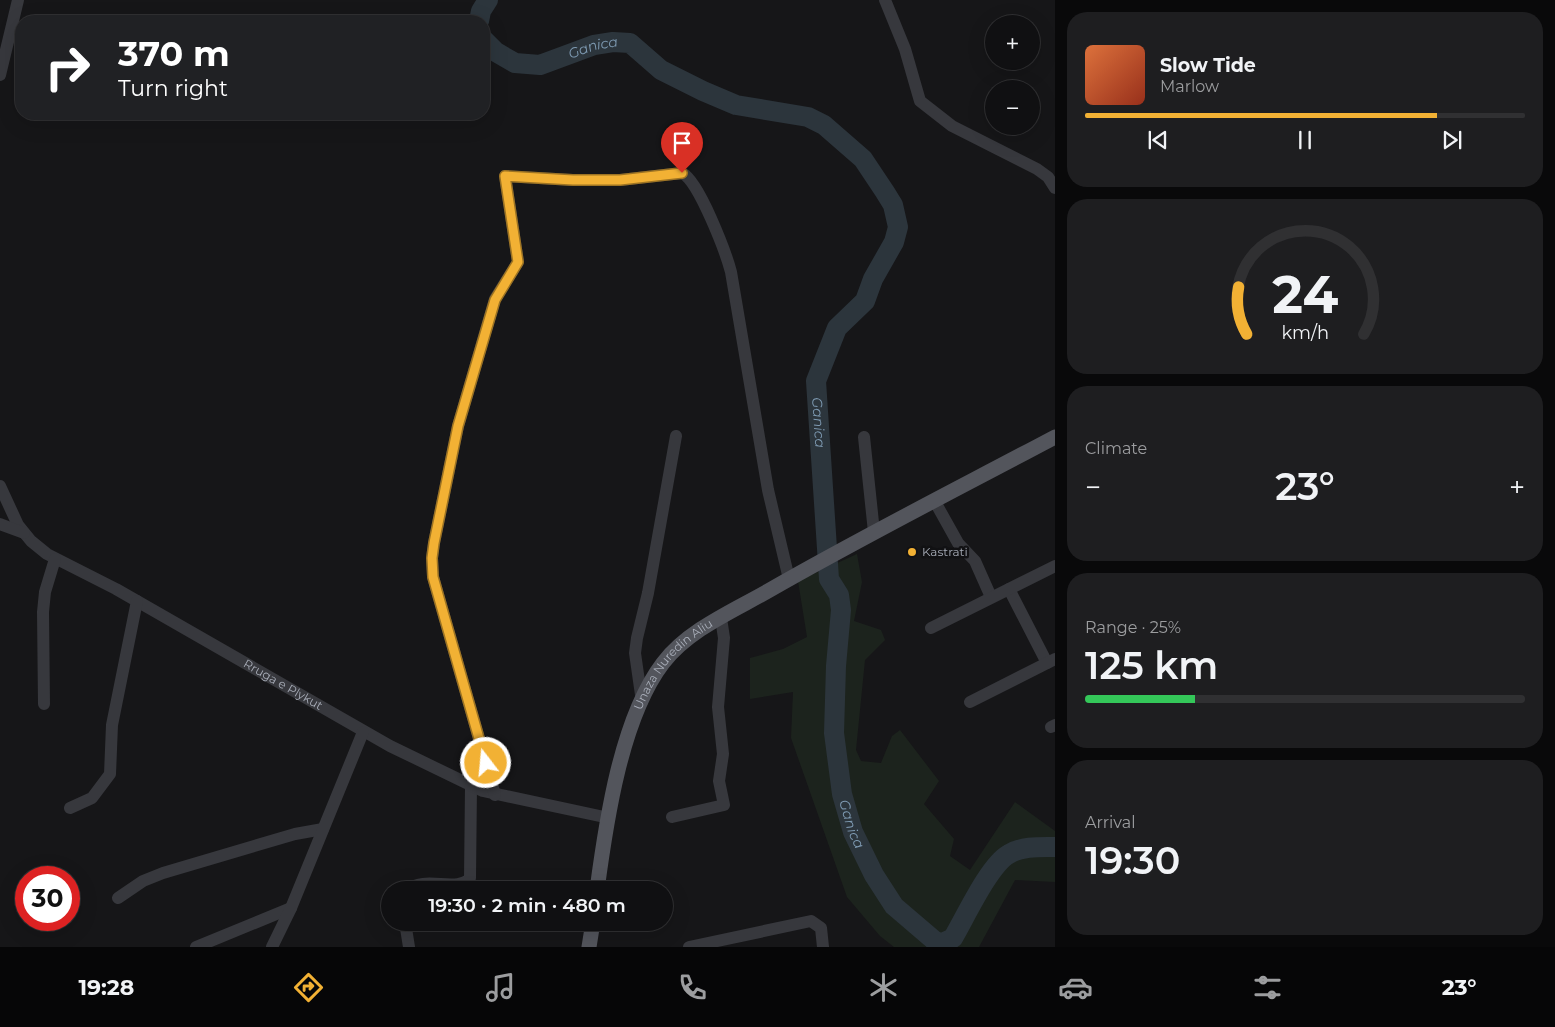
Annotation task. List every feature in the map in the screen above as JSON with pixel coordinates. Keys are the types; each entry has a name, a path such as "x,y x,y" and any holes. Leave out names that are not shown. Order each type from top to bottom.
{"main road":[{"name":"Unaza Nuredin Aliu","path":"598,881 608,818 627,741 642,702 662,664 672,653 684,642 721,618 793,577 859,540 1055,437"},
{"path":"590,947 592,931"}],"street":[{"path":"0,75 18,0"},
{"path":"885,0 905,49 920,101 952,126 1048,177 1055,188"},
{"path":"496,795 433,577 432,558 450,462 470,383 495,300 518,262 505,176 573,180 620,180 682,173 692,181 719,239 731,272 762,445 768,490 793,577"},
{"path":"642,702 635,653 648,593 676,436"},
{"path":"864,438 874,532"},
{"name":"Rruga e Plykut","path":"0,486 11,514 24,533 38,548 55,560 137,601 363,732 471,786 496,795 608,818"},
{"path":"934,500 958,543 975,561 991,597"},
{"path":"0,524 24,533"},
{"path":"44,704 43,612 45,592 55,560"},
{"path":"931,628 1055,566"},
{"path":"970,702 1051,661 1009,589"},
{"path":"70,808 92,798 110,774 112,725 137,601"},
{"path":"672,817 724,805 719,781 723,754 718,706 724,638 721,618"},
{"path":"272,947 291,908 363,732"},
{"path":"465,881 470,878 471,786"},
{"path":"118,898 143,881 171,871 295,834 323,829"},
{"path":"196,947 291,908"},
{"path":"690,947 811,921 821,928 823,947"},
{"path":"406,931 408,947"}],"shaded area":[{"path":"857,554 862,582 854,621 881,630 885,640 865,660 856,750 861,761 881,763 892,736 900,730 939,781 924,804 954,839 950,856 970,870 1015,802 1055,831 1055,882 1015,880 979,947 894,947 880,936 847,897 791,738 793,692 750,699 750,658 783,649 807,637 798,581"}],"waterway":[{"name":"Ganica","path":"480,15 488,0"},
{"name":"Ganica","path":"490,46 496,52 515,63 540,65 594,45 613,42 630,43 661,70 736,105 808,117 824,125 863,159 893,205 898,227 894,242 873,279 865,301 837,328 816,381 829,579 839,595 841,610 836,666 834,733 842,794 853,832 874,875 894,906 935,941 942,943 953,938 978,893 1001,860 1014,851 1055,847"}],"place":[{"name":"Kastrati","path":"912,552"}],"route":[{"path":"486,763 433,577 432,558 450,462 470,383 495,300 518,262 505,176 573,180 620,180 682,173"}]}
